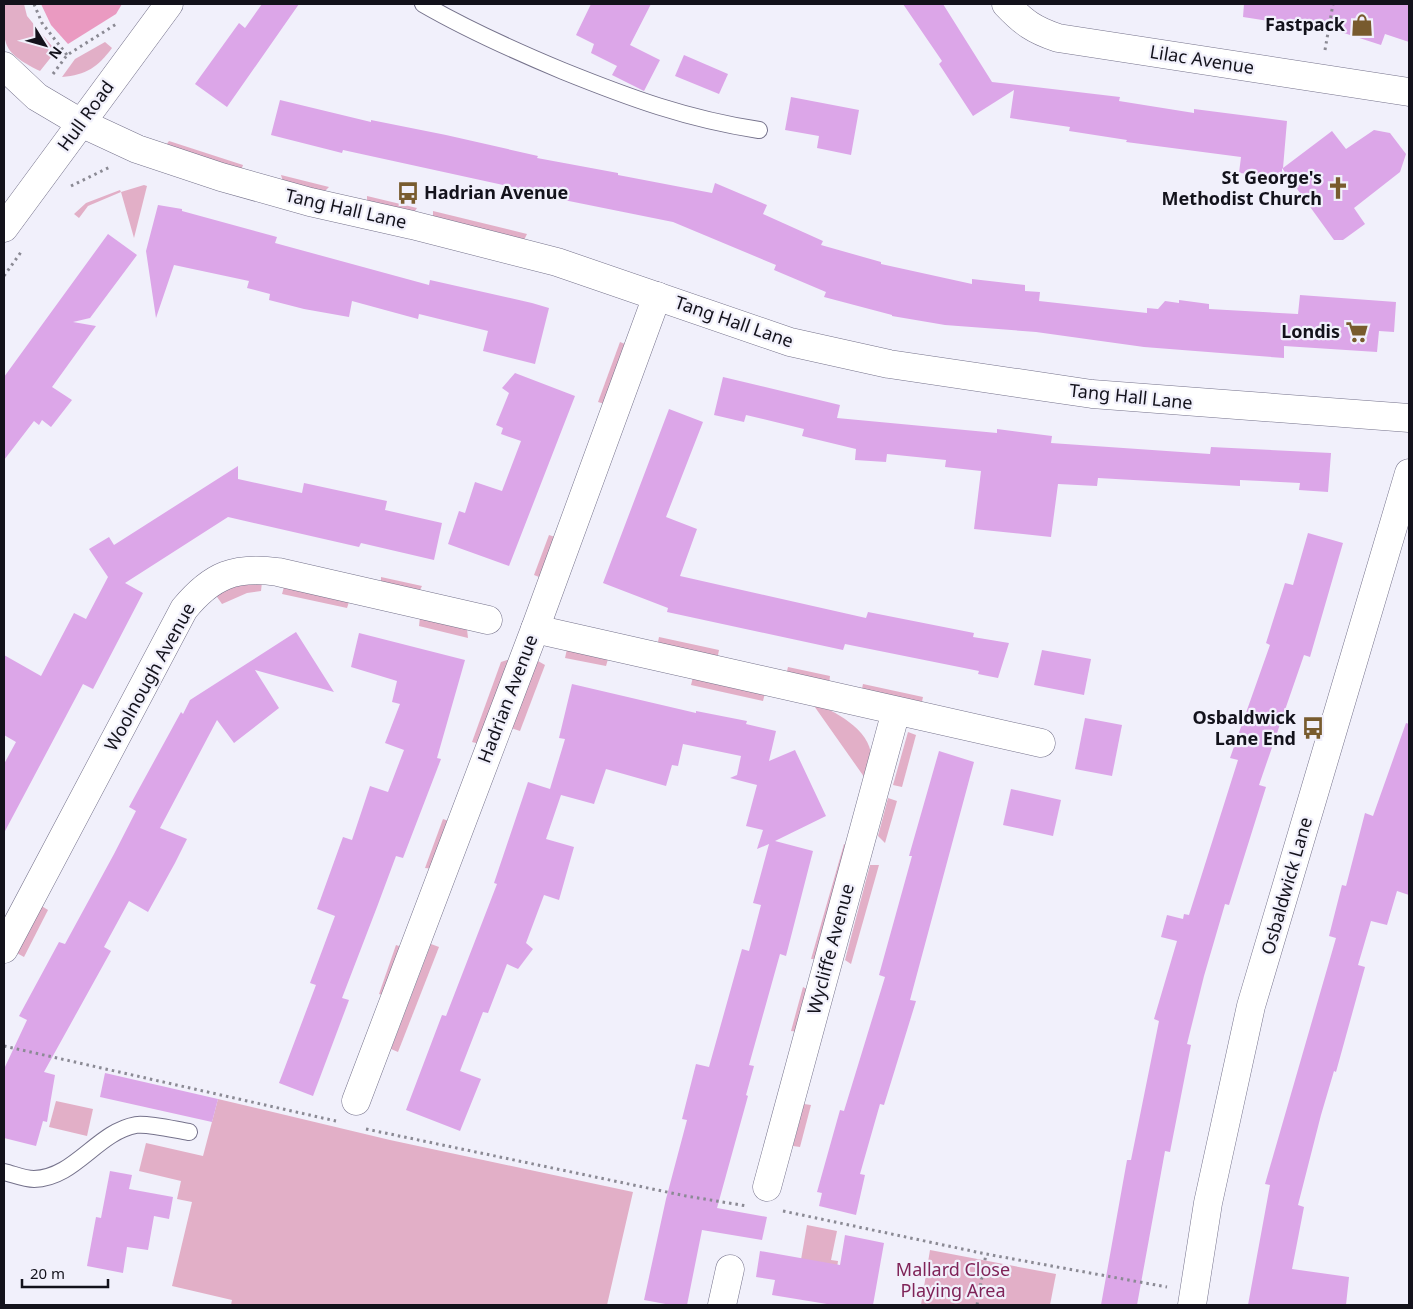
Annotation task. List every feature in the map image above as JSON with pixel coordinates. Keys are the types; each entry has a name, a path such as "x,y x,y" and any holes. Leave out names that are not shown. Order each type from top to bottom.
{"street":[{"name":"Hull Road","path":"4,228 169,4"},
{"name":"Lilac Avenue","path":"1006,4 1021,20 1036,31 1058,38 1409,92"},
{"name":"Tang Hall Lane","path":"4,66 37,97 81,123 128,145 221,177 310,202 498,246 557,262 790,342 889,364 1092,394 1409,418"},
{"name":"Hadrian Avenue","path":"356,1101 535,629 657,296"},
{"name":"Osbaldwick Lane","path":"1194,1298 1208,1203 1251,1006 1409,473"},
{"name":"Woolnough Avenue","path":"4,949 184,609 199,591 216,580 253,569 278,572 488,620"},
{"path":"535,629 1041,743"},
{"name":"Wycliffe Avenue","path":"759,1196 896,711"},
{"path":"723,1305 730,1269"}],"lane":[{"path":"423,4 480,34 613,91 669,112 725,125 759,130"},
{"path":"4,1172 33,1179 47,1177 68,1168 109,1136 136,1125 189,1132"}],"path":[{"path":"34,4 42,23 67,55"},
{"path":"1320,79 1333,4"},
{"path":"37,97 67,55 123,20"},
{"path":"67,188 109,169 128,145"},
{"path":"4,1046 338,1121"},
{"path":"364,1128 686,1196 759,1196"},
{"path":"781,1211 1194,1298"},
{"path":"976,1305 986,1254"}],"green space":[{"path":"4,4 24,4 27,16 56,51 40,71 18,58 7,45 4,29"},
{"path":"105,42 112,48 96,65 85,72 62,77 75,59"},
{"path":"169,141 243,165 241,171 166,145"},
{"path":"281,175 329,187 323,193 283,182"},
{"path":"144,185 147,186 134,238 121,192"},
{"path":"120,190 121,192 88,206 79,218 74,214 86,203"},
{"path":"367,196 417,208 413,214 367,204"},
{"path":"433,211 527,234 524,240 433,218"},
{"path":"620,342 630,346 608,405 598,402"},
{"path":"549,535 558,538 544,579 534,575"},
{"path":"381,577 422,586 418,594 381,586"},
{"path":"262,582 261,591 247,593 222,604 215,594 232,587"},
{"path":"284,587 349,602 347,608 282,594"},
{"path":"420,617 467,629 468,638 419,626"},
{"path":"659,637 719,650 717,660 657,647"},
{"path":"567,649 608,659 606,666 565,658"},
{"path":"510,659 480,744 472,742 501,662"},
{"path":"538,661 545,665 520,731 511,728"},
{"path":"788,667 830,676 829,684 786,675"},
{"path":"693,677 765,693 763,701 691,685"},
{"path":"863,684 923,697 921,706 861,693"},
{"path":"812,703 830,710 850,722 865,738 870,747 871,757 867,781"},
{"path":"908,732 916,735 902,787 893,785"},
{"path":"888,798 897,801 885,843 878,836"},
{"path":"443,819 452,822 435,869 425,868"},
{"path":"844,844 850,847 819,959 811,959"},
{"path":"870,865 879,865 851,964 845,960"},
{"path":"40,905 48,910 24,957 15,952"},
{"path":"431,944 439,947 398,1052 391,1049"},
{"path":"396,945 405,948 388,997 379,994"},
{"path":"803,987 811,991 799,1032 791,1031"},
{"path":"218,1099 390,1140 633,1192 607,1305 231,1305 232,1300 172,1286 192,1202 177,1199 181,1181 139,1171 146,1143 203,1156"},
{"path":"56,1101 93,1109 87,1136 49,1127"},
{"path":"804,1104 811,1105 800,1147 793,1146"},
{"path":"807,1225 837,1231 831,1260 838,1261 835,1282 798,1277"},
{"name":"Mallard Close Playing Area","path":"930,1250 1056,1274 1050,1305 921,1305"}],"shaded area":[{"path":"41,4 122,4 116,14 68,44 51,25"}],"building":[{"path":"262,4 299,4 227,107 195,84 239,23 245,28"},
{"path":"591,4 651,4 630,45 660,60 644,91 612,75 617,66 591,53 594,44 576,35"},
{"path":"903,4 943,4 992,82 1120,97 1119,101 1194,113 1194,109 1287,121 1283,168 1332,131 1346,149 1374,130 1390,133 1406,154 1400,172 1354,208 1365,224 1343,240 1334,240 1282,168 1282,177 1239,173 1241,157 1126,142 1127,140 1069,131 1070,127 1010,118 1014,90 973,116 939,64 942,61"},
{"path":"1244,4 1409,4 1409,42 1385,34 1381,45 1313,23 1313,28 1243,17"},
{"path":"684,55 728,74 719,94 675,76"},
{"path":"791,97 859,110 851,155 817,148 819,136 785,130"},
{"path":"280,100 371,122 371,120 446,135 538,156 537,158 712,193 715,183 767,205 763,214 823,241 821,245 881,262 881,264 972,284 972,279 1025,285 1025,291 1040,292 1039,301 1147,313 1147,308 1158,309 1165,301 1179,303 1179,300 1209,304 1209,309 1298,314 1300,295 1396,302 1394,332 1379,331 1377,352 1284,346 1284,358 1144,347 1036,332 945,325 892,316 824,297 826,292 774,270 776,265 673,222 544,196 545,194 343,150 342,153 271,135"},
{"path":"158,205 182,209 182,211 277,237 275,243 429,285 430,280 549,308 535,364 483,351 488,331 419,314 418,319 352,301 349,317 304,309 269,300 270,294 247,288 249,281 174,265 156,318 146,251"},
{"path":"108,234 137,255 90,318 73,322 96,326 52,387 72,400 51,427 42,420 39,425 34,421 4,460 4,377"},
{"path":"515,373 575,396 509,566 448,544 459,511 465,513 475,482 502,491 521,441 501,434 503,428 496,425 509,393 502,388"},
{"path":"723,377 840,405 837,418 997,433 997,429 1052,436 1051,443 1210,454 1211,447 1331,453 1328,492 1299,490 1300,483 1240,480 1240,486 1098,478 1097,486 1058,484 1051,537 974,529 981,471 945,467 946,460 887,454 886,462 855,460 856,449 802,436 804,429 746,415 744,422 714,415"},
{"path":"669,409 703,422 666,517 697,529 680,576 866,618 868,612 974,633 973,637 1009,643 998,678 978,674 979,671 845,644 843,650 667,612 668,608 603,583"},
{"path":"238,466 238,479 302,493 304,483 387,501 385,510 442,523 434,560 361,543 359,547 228,517 125,583 143,593 93,689 83,684 4,833 4,764 16,742 4,735 4,655 41,676 74,613 86,619 108,577 89,549 109,537 114,545"},
{"path":"1308,533 1343,543 1310,657 1304,655 1259,785 1266,787 1229,905 1225,904 1204,976 1187,1044 1191,1045 1170,1152 1165,1151 1137,1305 1101,1305 1127,1160 1131,1160 1159,1021 1154,1019 1177,941 1161,937 1167,915 1183,919 1184,914 1189,915 1238,760 1230,758 1270,645 1266,643 1285,583 1293,585"},
{"path":"296,632 334,692 255,670 279,708 234,743 217,720 160,828 187,839 148,912 129,901 104,947 111,951 44,1072 55,1075 47,1122 43,1121 36,1146 4,1138 4,1069 27,1020 19,1016 59,942 65,944 114,854 136,811 129,807 181,712 183,714 190,700"},
{"path":"359,633 465,660 437,758 441,759 403,858 396,856 342,998 349,1000 313,1096 279,1083 316,985 310,983 335,916 317,909 343,837 352,840 370,786 388,792 404,750 385,743 400,704 392,702 397,681 351,667"},
{"path":"1042,650 1091,659 1084,695 1034,685"},
{"path":"572,684 696,713 696,711 747,721 746,724 776,731 769,761 795,750 826,816 775,841 813,851 786,956 780,954 749,1065 754,1066 746,1095 748,1096 717,1208 767,1217 762,1240 702,1230 687,1305 671,1305 644,1300 666,1199 687,1120 682,1119 696,1064 709,1067 742,949 749,951 761,905 753,903 769,844 757,849 763,830 746,826 757,785 730,778 737,775 741,756 683,744 678,766 672,765 666,786 606,769 594,804 561,795 546,839 574,847 559,900 544,895 526,943 533,949 518,969 507,964 488,1013 483,1012 460,1071 481,1079 460,1131 406,1110 442,1015 446,1016 497,884 494,883 528,782 550,789 565,739 559,738"},
{"path":"1085,718 1122,725 1112,776 1075,769"},
{"path":"1406,723 1409,724 1409,895 1397,891 1387,925 1371,921 1358,965 1365,967 1336,1072 1334,1071 1321,1115 1298,1205 1304,1207 1292,1269 1349,1277 1346,1305 1248,1305 1270,1185 1265,1184 1336,938 1329,936 1342,885 1346,886 1365,813 1373,816"},
{"path":"939,751 974,762 910,1000 916,1001 884,1105 880,1104 860,1174 865,1175 856,1215 819,1206 822,1193 817,1192 840,1110 844,1111 885,977 879,975 912,856 909,856"},
{"path":"1011,789 1061,800 1053,836 1003,825"},
{"path":"105,1073 218,1099 212,1122 100,1097"},
{"path":"110,1171 132,1175 129,1189 173,1197 169,1219 154,1216 148,1250 127,1247 123,1273 87,1266 96,1217 101,1218"},
{"path":"845,1235 884,1243 873,1305 833,1305 772,1295 775,1280 756,1277 760,1251 840,1265"}],"place":[{"name":"Fastpack","path":"1362,25"},
{"name":"St George's Methodist Church","path":"1338,188"},
{"name":"Hadrian Avenue","path":"408,193"},
{"name":"Londis","path":"1357,332"},
{"name":"Osbaldwick Lane End","path":"1313,728"}]}
